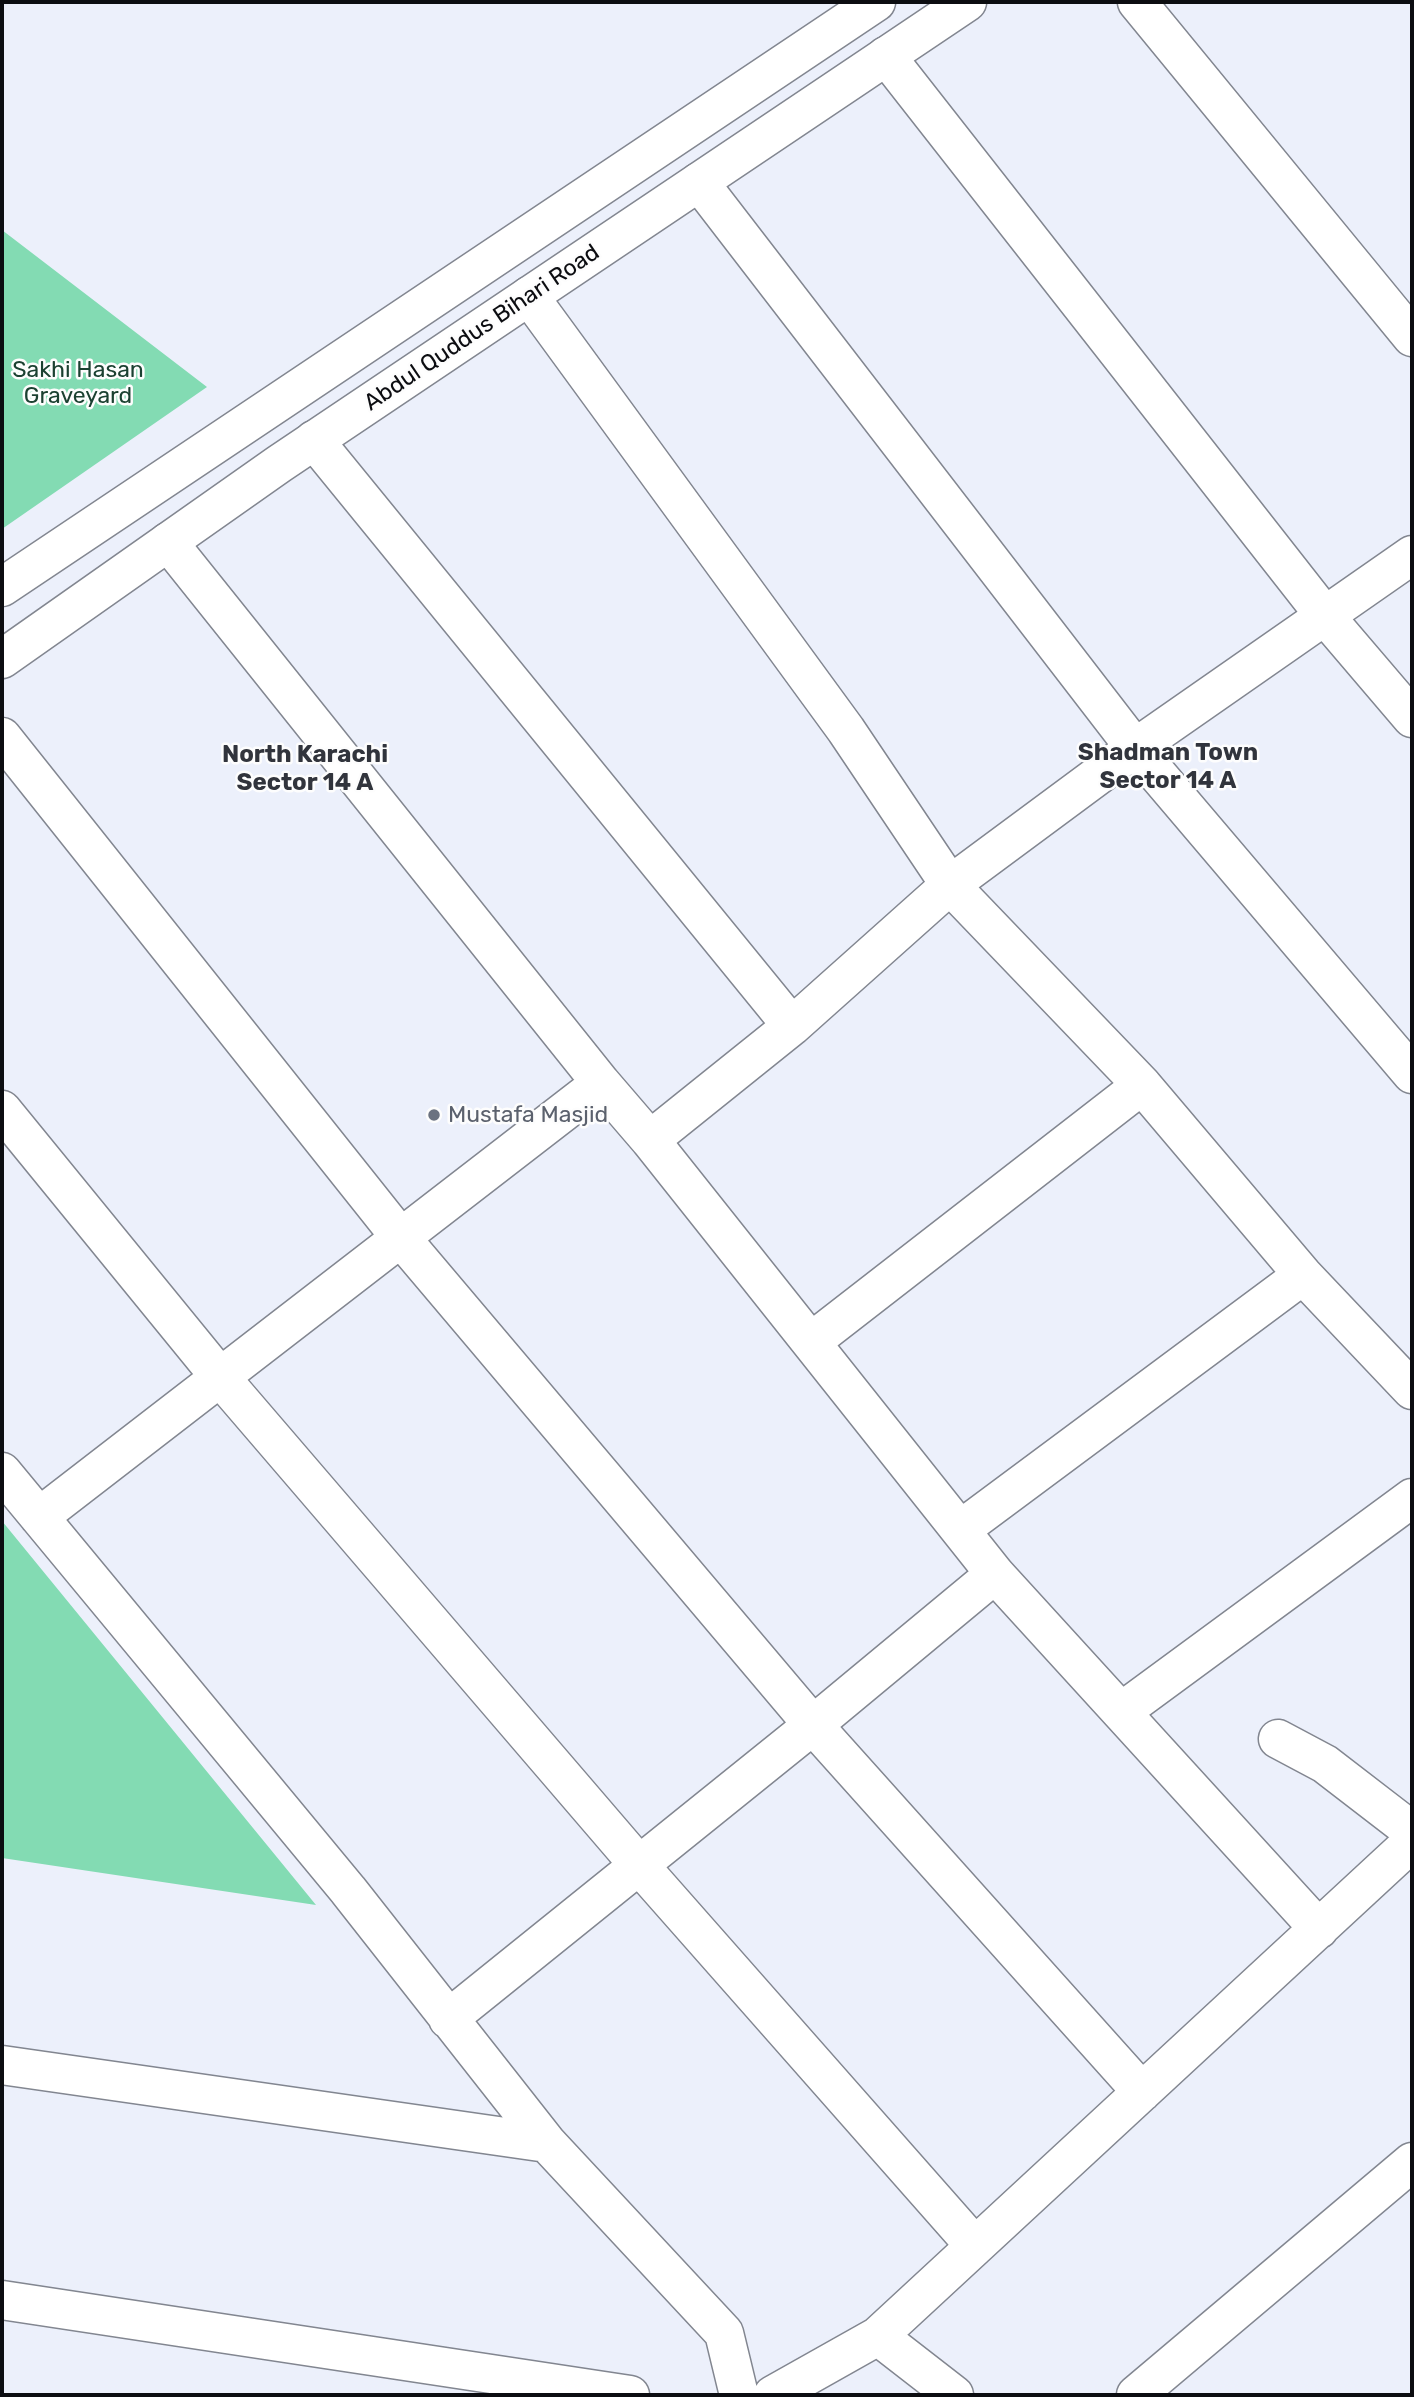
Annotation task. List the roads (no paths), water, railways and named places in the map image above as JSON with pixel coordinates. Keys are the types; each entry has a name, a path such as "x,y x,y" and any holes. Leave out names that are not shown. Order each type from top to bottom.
{"street":[{"path":"2,587 876,2"},
{"name":"Abdul Quddus Bihari Road","path":"2,659 314,440 967,2"},
{"path":"1137,2 1412,337"},
{"path":"886,56 1325,616 1412,718"},
{"path":"699,182 1135,748 1412,1074"},
{"path":"529,296 846,730 950,885 1142,1085 1303,1275 1412,1390"},
{"path":"314,440 792,1026"},
{"path":"168,542 601,1083 650,1140 995,1574 1319,1929"},
{"path":"650,1140 792,1026 950,885 1135,748 1412,555"},
{"path":"2,737 401,1238 813,1725 1142,2092"},
{"path":"39,1517 601,1083"},
{"path":"811,1342 1142,1085"},
{"path":"2,1110 220,1377 639,1865 975,2246"},
{"path":"960,1530 1303,1275"},
{"path":"2,1472 348,1890 547,2143 724,2333 739,2395"},
{"path":"1122,1712 1412,1498"},
{"path":"448,2019 813,1725 995,1574"},
{"path":"1278,1739 1325,1764 1412,1831"},
{"path":"773,2395 878,2336 1412,1842"},
{"path":"2,2065 547,2143"},
{"path":"1136,2395 1412,2162"},
{"path":"2,2300 630,2395"},
{"path":"878,2336 954,2395"}],"place":[{"name":"Mustafa Masjid","path":"434,1115"}],"district":[{"name":"Shadman Town Sector 14 A","path":"1168,767"},
{"name":"North Karachi Sector 14 A","path":"305,769"}],"park label":[{"name":"Sakhi Hasan Graveyard","path":"78,383"}]}
